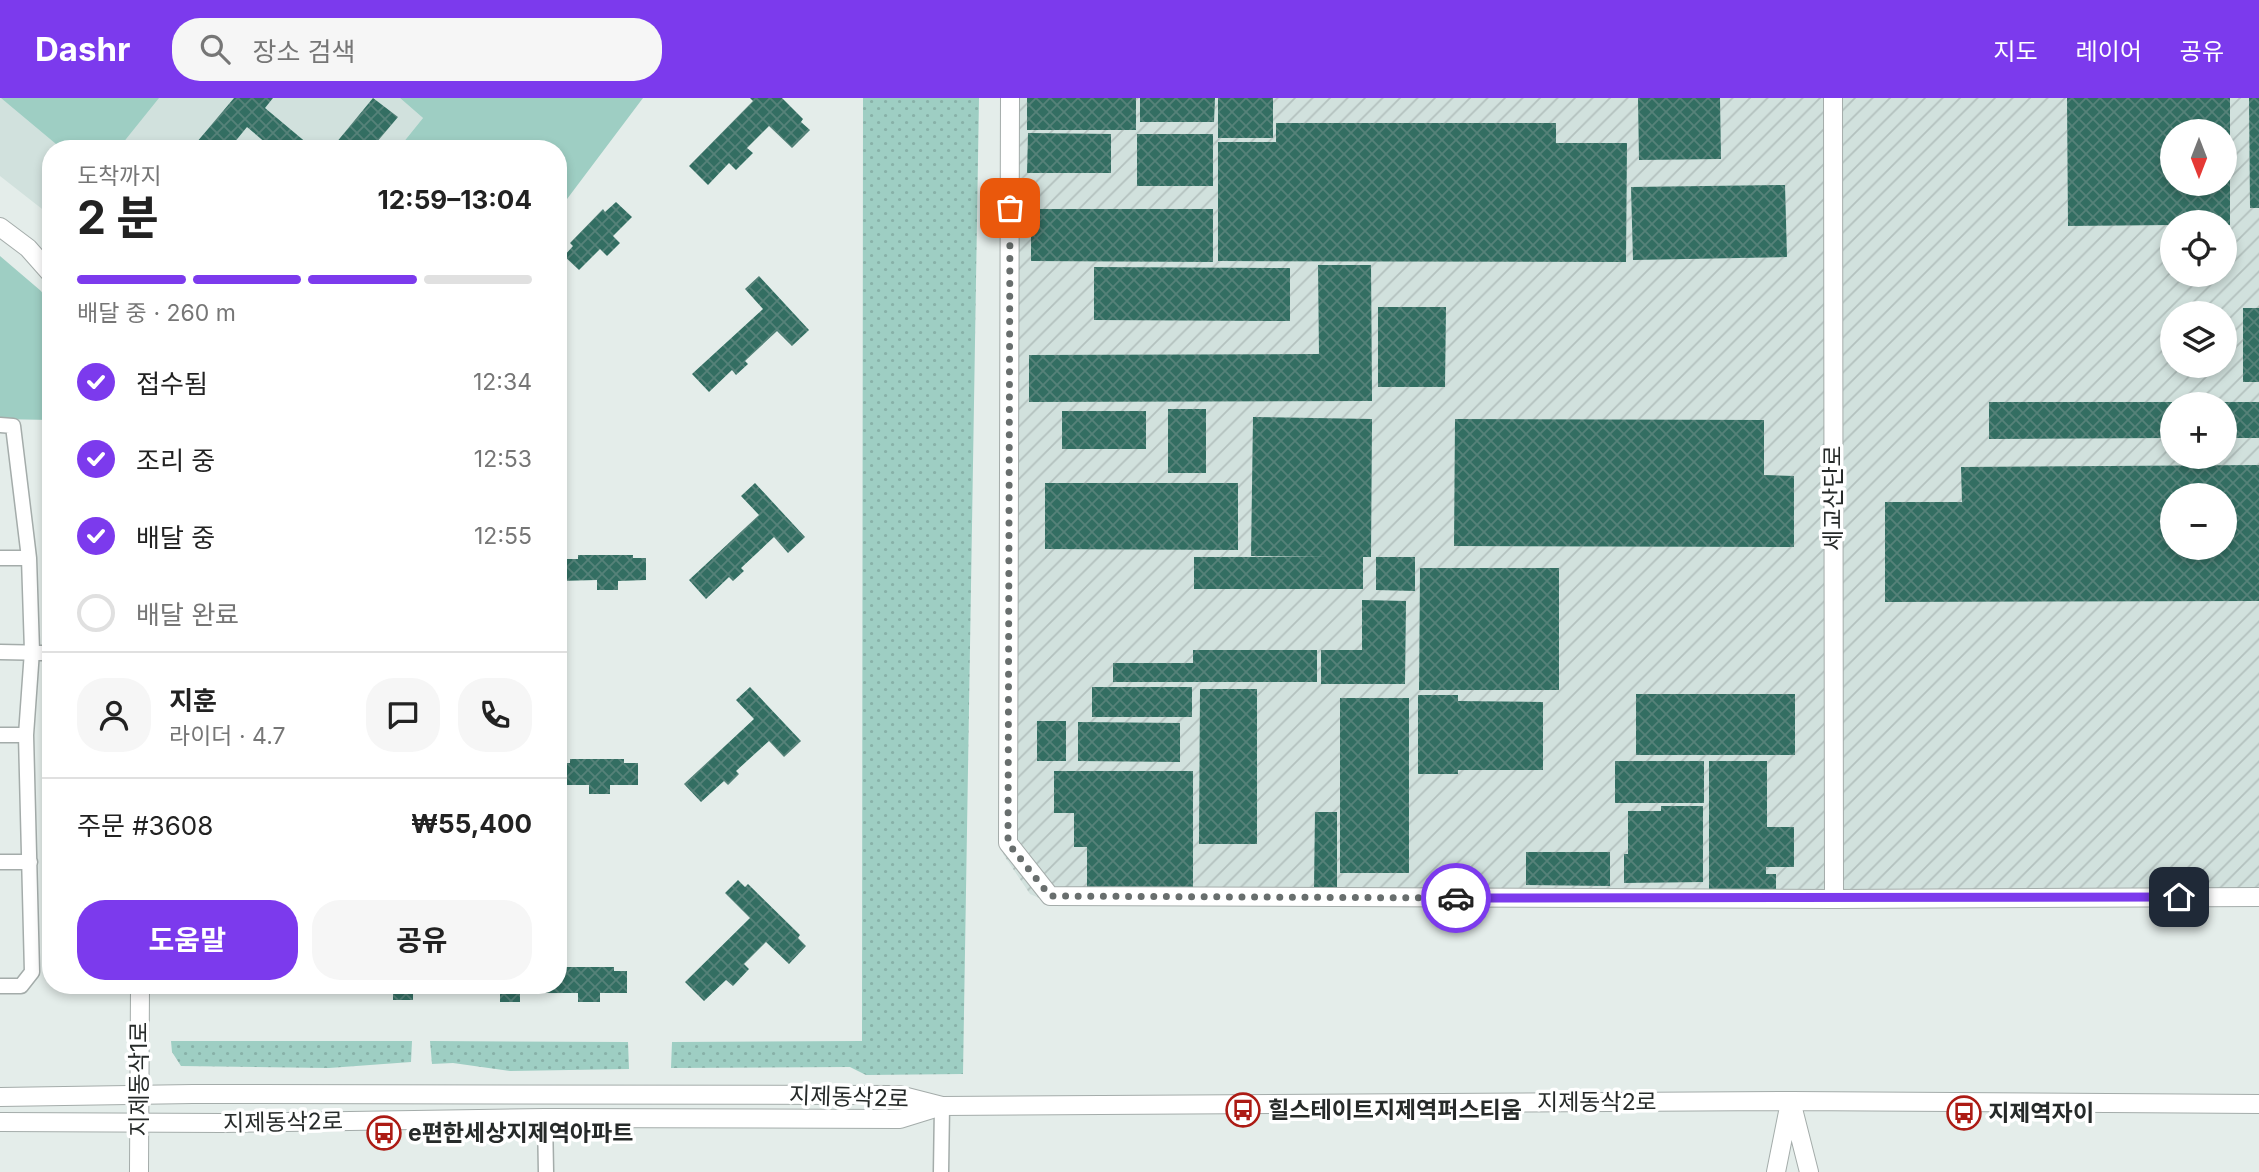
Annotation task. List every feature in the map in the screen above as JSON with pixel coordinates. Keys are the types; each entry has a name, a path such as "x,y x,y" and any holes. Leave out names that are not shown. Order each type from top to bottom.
{"street":[{"path":"1010,98 1008,843 1050,896 2259,897"},
{"name":"세교산단로","path":"1833,98 1834,898"},
{"path":"0,227 28,248 42,264"},
{"path":"0,425 13,426 29,558 32,651 26,734 32,972 21,986 0,986"},
{"path":"0,558 29,558"},
{"path":"0,652 42,652"},
{"path":"0,735 26,734"},
{"path":"0,862 30,862"},
{"name":"지제동삭1로","path":"139,1172 140,994"},
{"name":"지제동삭2로","path":"0,1097 193,1094 899,1095 942,1106 1791,1101 2259,1104"},
{"path":"1776,1172 1791,1101"},
{"path":"1791,1101 1809,1172"},
{"path":"941,1172 942,1106"},
{"name":"지제동삭2로","path":"0,1122 545,1118 900,1119 942,1106"},
{"path":"545,1118 546,1172"}],"shaded area":[{"path":"0,98 400,98 423,118 405,140 42,140 42,209 0,176"},
{"path":"1002,98 2259,98 2259,905 1058,906 1030,894 1003,854"}],"green space":[{"path":"1,98 159,98 125,140 51,140"},
{"path":"400,98 643,98 567,199 567,140 405,140 423,118"},
{"path":"863,98 979,98 963,1074 866,1075 850,1067 671,1068 672,1042 862,1041"},
{"path":"0,256 42,292 42,420 0,419"},
{"path":"171,1041 412,1041 411,1062 329,1068 181,1066 172,1052"},
{"path":"430,1041 628,1042 629,1069 510,1071 453,1063 432,1064"}],"building":[{"path":"234,98 273,98 265,108 303,140 262,140 247,127 236,140 199,140"},
{"path":"373,98 398,117 379,140 338,140"},
{"path":"750,98 782,98 810,130 792,148 769,126 747,148 753,153 736,170 729,163 708,185 689,166 753,101"},
{"path":"1027,98 1136,98 1136,130 1027,130"},
{"path":"1140,98 1215,98 1214,122 1140,122"},
{"path":"1218,98 1273,98 1273,138 1218,138"},
{"path":"1638,98 1720,98 1721,159 1639,160"},
{"path":"2067,98 2230,98 2230,119 2160,119 2160,196 2230,196 2230,210 2160,210 2160,225 2068,226"},
{"path":"2249,98 2259,98 2259,208 2250,208"},
{"path":"1276,123 1556,123 1556,143 1627,143 1626,262 1218,261 1218,142 1276,142"},
{"path":"1028,133 1111,134 1111,173 1027,173"},
{"path":"1137,134 1213,134 1213,186 1137,186"},
{"path":"1785,185 1787,257 1633,260 1631,187"},
{"path":"616,202 632,217 613,236 620,243 607,256 600,249 579,270 567,259 567,253 573,246 570,243 603,209 605,212"},
{"path":"1031,209 1213,209 1213,262 1031,261"},
{"path":"1318,265 1371,265 1372,401 1029,402 1029,355 1319,354"},
{"path":"1094,267 1290,268 1290,321 1094,320"},
{"path":"759,276 809,330 792,346 777,331 745,361 748,364 736,375 732,370 709,392 692,374 763,309 745,289"},
{"path":"1378,307 1446,307 1445,387 1378,387"},
{"path":"2243,308 2259,308 2259,382 2243,382"},
{"path":"1989,402 2160,402 2160,438 1989,439"},
{"path":"2237,402 2259,402 2259,438 2237,438"},
{"path":"1168,409 1206,409 1206,473 1168,473"},
{"path":"1062,411 1146,411 1146,449 1062,449"},
{"path":"1253,417 1372,419 1371,557 1363,557 1363,589 1194,589 1194,557 1328,557 1251,556"},
{"path":"1455,419 1764,420 1764,475 1794,476 1794,547 1454,546"},
{"path":"2237,465 2259,465 2259,601 1885,602 1885,502 1962,502 1961,467 2160,466 2160,469 2237,469"},
{"path":"755,483 805,537 788,553 774,537 741,568 744,571 733,581 729,577 706,599 689,580 759,515 741,496"},
{"path":"1045,483 1238,483 1238,550 1045,549"},
{"path":"578,555 633,555 633,558 646,558 646,580 618,581 618,590 597,590 597,580 567,581 567,559 578,559"},
{"path":"1376,557 1415,557 1415,591 1376,590"},
{"path":"1420,568 1559,568 1559,690 1419,690"},
{"path":"1362,600 1406,601 1405,684 1321,684 1321,650 1362,650"},
{"path":"1193,650 1317,650 1317,682 1113,682 1113,663 1193,663"},
{"path":"750,687 801,741 784,757 769,741 736,771 739,774 728,785 724,781 701,802 684,784 754,719 736,700"},
{"path":"1092,687 1192,687 1192,717 1092,717"},
{"path":"1200,689 1257,689 1257,844 1199,844"},
{"path":"1636,694 1795,694 1795,755 1636,755"},
{"path":"1418,695 1458,695 1458,701 1543,702 1543,770 1458,770 1458,774 1418,774"},
{"path":"1340,698 1409,698 1409,873 1340,873"},
{"path":"1037,721 1066,721 1066,761 1037,761"},
{"path":"1078,722 1180,723 1180,762 1078,761"},
{"path":"570,759 624,759 624,763 638,763 638,785 610,785 610,794 589,794 589,785 567,785 567,763 570,763"},
{"path":"1615,761 1704,761 1704,803 1615,803"},
{"path":"1709,761 1767,761 1767,827 1794,827 1794,867 1766,867 1766,874 1776,874 1776,889 1709,889"},
{"path":"1054,771 1193,771 1193,889 1087,889 1087,847 1074,847 1074,813 1054,813"},
{"path":"1661,806 1703,806 1703,882 1624,883 1624,854 1628,854 1628,811 1661,811"},
{"path":"1315,812 1337,812 1337,887 1314,887"},
{"path":"1526,852 1610,852 1610,886 1526,885"},
{"path":"738,880 745,887 748,884 800,935 798,938 806,946 789,964 766,942 744,964 749,969 733,986 726,980 704,1001 685,982 750,918 725,893"},
{"path":"567,967 614,967 614,971 627,971 627,993 600,993 600,1002 578,1002 578,993 567,993"},
{"path":"393,994 413,994 413,1000 393,1000"},
{"path":"500,994 520,994 520,1002 500,1002"}],"way so far":[{"path":"1010,208 1008,843 1050,896 1456,898"}],"place":[{"name":"힐스테이트지제역퍼스티움","path":"1243,1110"},
{"name":"지제역자이","path":"1964,1113"},
{"name":"e편한세상지제역아파트","path":"384,1133"}],"route":[{"path":"1456,898 2179,897"}]}
